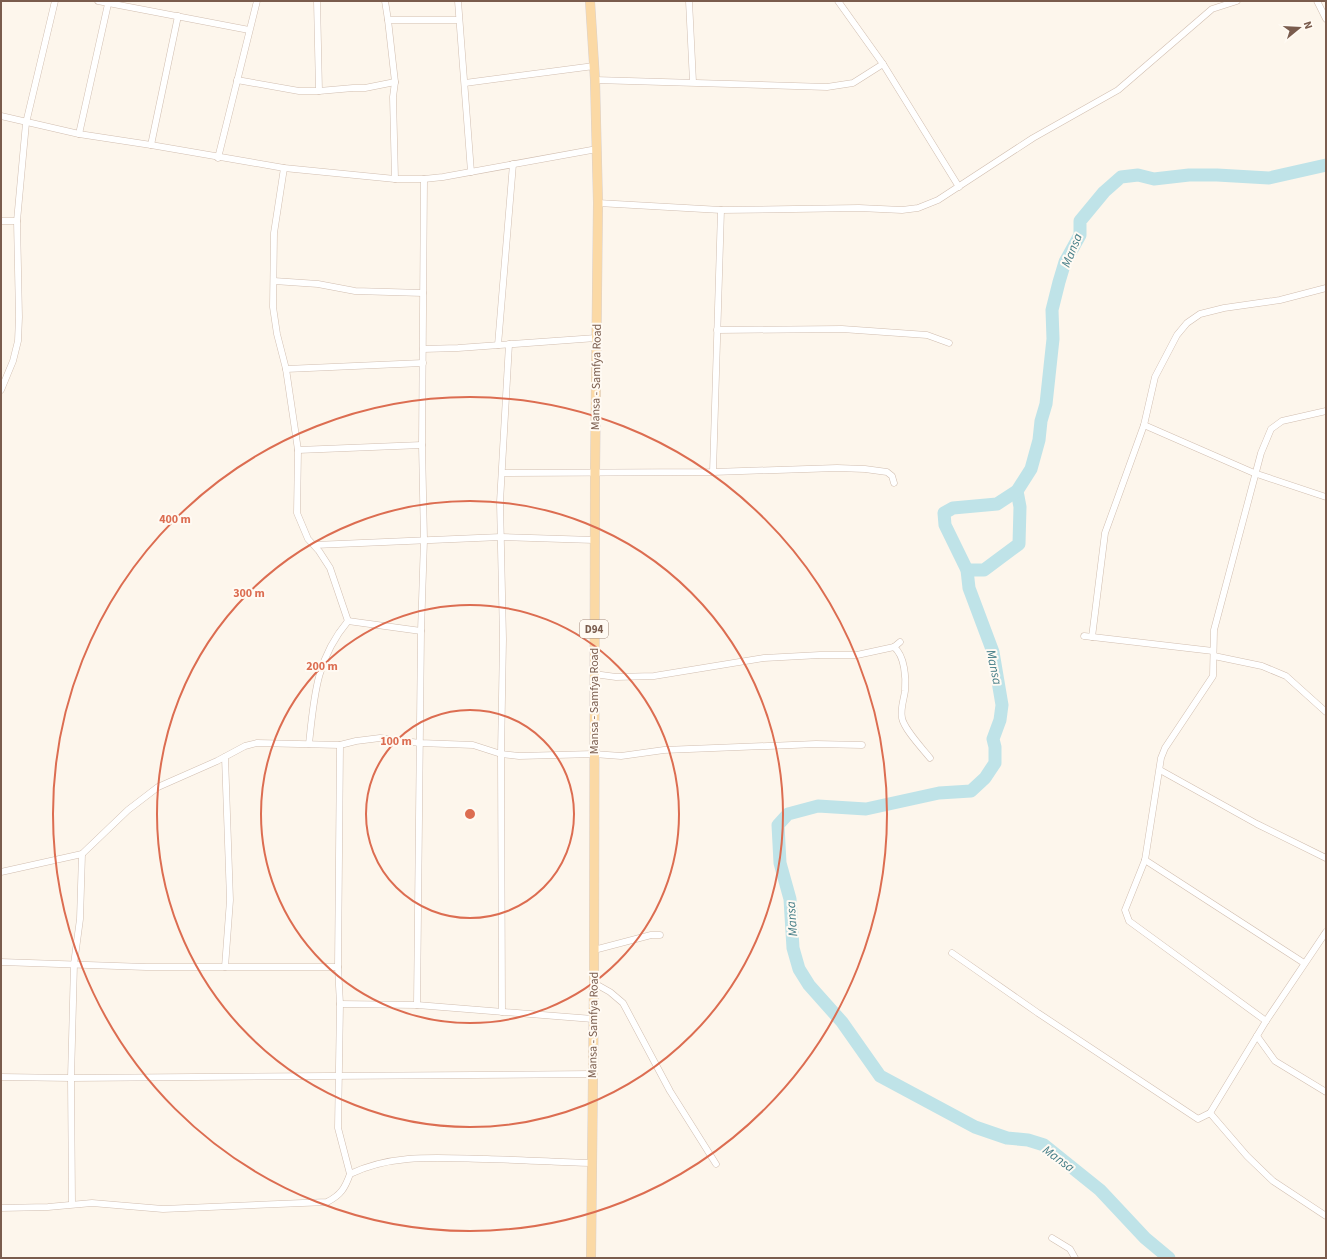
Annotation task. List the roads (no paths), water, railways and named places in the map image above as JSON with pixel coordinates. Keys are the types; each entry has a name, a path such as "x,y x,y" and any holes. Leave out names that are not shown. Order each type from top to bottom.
{"main road":[{"name":"Mansa - Samfya Road","path":"590,1 594,66 598,203 594,473 594,983 591,1258"}],"street":[{"path":"1,390 18,341 19,316 17,221 26,123 55,1"},
{"path":"98,1 249,30"},
{"path":"218,158 257,1"},
{"path":"317,1 319,91"},
{"path":"385,1 395,82 393,97 395,179"},
{"path":"458,1 471,172"},
{"path":"689,1 693,82"},
{"path":"838,1 883,64 959,187"},
{"path":"598,203 721,210 859,208 902,210 918,208 932,203 1033,138 1118,90 1212,10 1237,1"},
{"path":"1317,1 1326,18"},
{"path":"79,134 108,4"},
{"path":"151,145 178,16"},
{"path":"388,20 459,20"},
{"path":"594,80 827,87 844,85 862,78 883,64"},
{"path":"464,83 594,66"},
{"path":"237,80 299,91 365,88 395,82"},
{"path":"1,116 79,134 151,145 218,158 284,168 395,179 424,179 597,149"},
{"path":"498,345 513,164"},
{"path":"284,168 274,233 273,307 286,369 298,450 298,513 308,539 315,545 330,568 348,621"},
{"path":"417,1005 420,928 421,631 424,540 422,349 424,179"},
{"path":"713,472 721,210"},
{"path":"1,221 17,221"},
{"path":"274,281 318,284 355,291 423,293"},
{"path":"1092,637 1105,534 1144,425 1155,377 1177,335 1187,323 1200,314 1224,308 1280,300 1326,288"},
{"path":"717,330 857,329 927,334 949,343"},
{"path":"422,349 596,338"},
{"path":"502,1012 501,754 503,639 500,502 503,473 509,344"},
{"path":"286,369 423,363"},
{"path":"1266,1021 1129,920 1125,910 1145,860 1161,758 1165,748 1209,683 1214,668 1214,630 1254,473 1261,453 1271,429 1282,421 1326,411"},
{"path":"1144,425 1254,473 1326,497"},
{"path":"298,450 422,444"},
{"path":"503,473 713,472 865,469 887,472 892,476 894,483"},
{"path":"315,545 501,537 594,540"},
{"path":"348,621 421,631"},
{"path":"308,744 314,688 321,666 340,630 348,621"},
{"path":"1084,636 1214,654 1262,666 1286,676 1326,712"},
{"path":"594,674 616,676 654,676 747,660 820,655 857,655 894,647 900,642"},
{"path":"894,647 901,657 904,674 905,692 902,717 906,729 930,758"},
{"path":"1,872 82,854 148,793 245,746 257,743 340,745 380,738 420,743 473,745 501,754 519,756 594,754 621,756 664,750 816,744 862,745"},
{"path":"1,1208 48,1207 92,1203 163,1209 327,1202 338,1196 344,1189 350,1174 338,1128 340,1075 340,1004 338,967 340,745"},
{"path":"225,757 226,825 230,884 226,967"},
{"path":"1160,770 1257,824 1326,858"},
{"path":"72,1204 71,1078 74,964 80,919 82,854"},
{"path":"1145,860 1304,963"},
{"path":"952,953 1051,1022 1198,1119 1210,1113 1266,1021 1326,932"},
{"path":"594,950 651,935 660,935"},
{"path":"1,962 146,967 338,967"},
{"path":"594,983 610,992 623,1003 670,1091 716,1164"},
{"path":"340,1004 417,1005 593,1019"},
{"path":"1257,1036 1275,1062 1326,1092"},
{"path":"1,1077 71,1078 593,1074"},
{"path":"1210,1113 1248,1156 1273,1181 1326,1216"},
{"path":"350,1174 366,1166 398,1159 432,1157 591,1163"},
{"path":"1052,1238 1070,1249 1075,1258"}],"waterway":[{"name":"Mansa","path":"1169,1258 1145,1238 1100,1190 1044,1145 1028,1140 1007,1138 975,1127 880,1076 842,1022 809,985 799,969 793,948 790,899 780,863 778,825 788,814 818,806 866,809 939,793 971,791 985,778 995,763 995,747 993,739 1000,720 1002,705 993,652 969,588 967,570 945,525 944,513 953,508 997,504 1017,491 1031,469 1039,440 1041,421 1046,404 1053,339 1052,310 1059,282 1065,262 1080,235 1080,221 1104,192 1121,177 1138,175 1154,179 1189,175 1217,175 1269,178 1326,165"},
{"name":"Mansa","path":"967,570 984,570 1019,544 1020,507 1017,491"}]}
